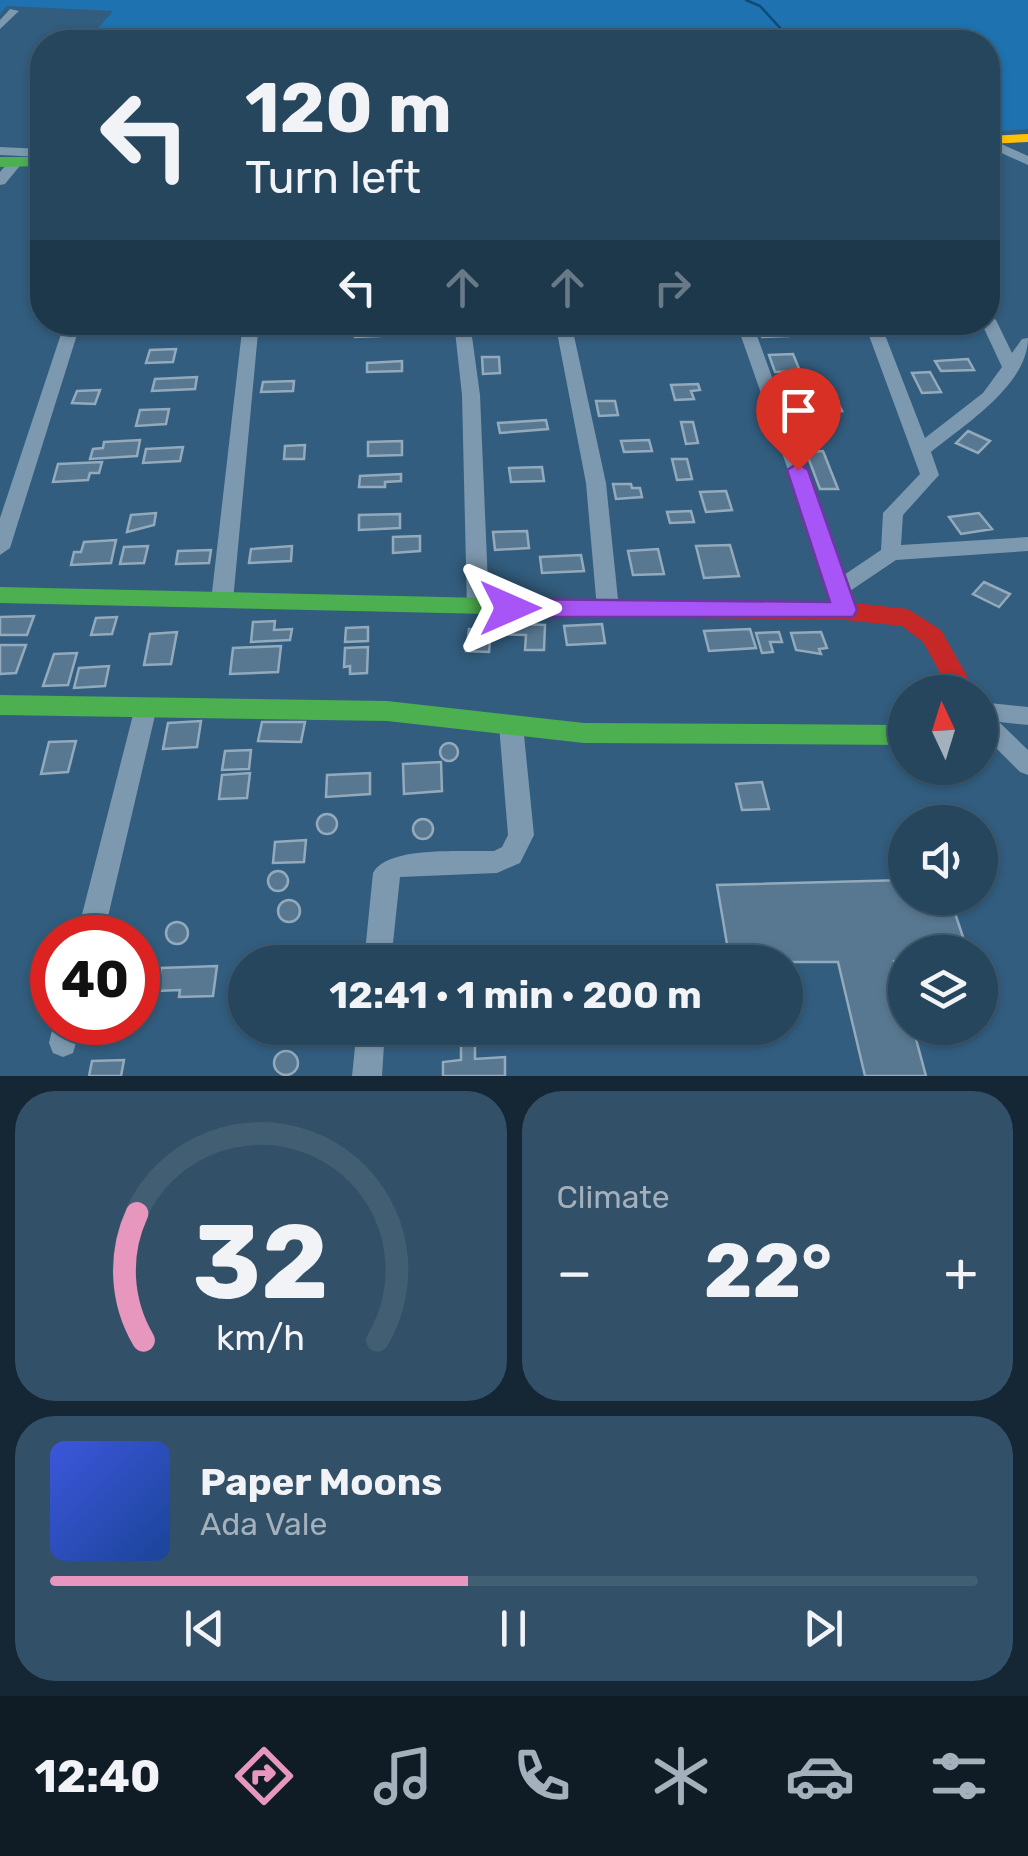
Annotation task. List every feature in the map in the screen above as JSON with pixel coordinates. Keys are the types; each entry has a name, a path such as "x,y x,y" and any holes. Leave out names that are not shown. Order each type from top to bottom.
{"street":[{"path":"0,26 14,11"},
{"path":"1000,140 1028,138"},
{"path":"1000,147 1028,161"},
{"path":"5,159 30,155"},
{"path":"5,159 30,161"},
{"path":"0,181 5,159"},
{"path":"0,548 69,335"},
{"path":"222,602 250,335"},
{"path":"464,335 471,395 478,608"},
{"path":"566,335 596,483 608,609"},
{"path":"749,335 842,599"},
{"path":"877,335 930,474 893,513 892,553"},
{"path":"995,335 1010,366"},
{"path":"922,450 988,397 1028,344"},
{"path":"842,599 892,553 1028,544"},
{"path":"0,596 608,609 842,599 908,618 932,636 954,675"},
{"path":"0,705 387,711 584,733 888,734"},
{"path":"95,915 146,707"},
{"path":"998,720 1028,716"},
{"path":"379,945 386,873 395,866 497,862 510,855 521,835 511,725"},
{"path":"998,737 1028,765"},
{"path":"367,1076 370,1045"}],"shaded area":[{"path":"0,0 1028,0 1028,129 1000,131 1000,30 96,30 113,11 7,6 0,14"}],"building":[{"path":"176,349 173,362 146,363 150,350"},
{"path":"793,354 800,371 775,372 769,355"},
{"path":"482,357 499,357 500,373 483,374"},
{"path":"968,359 974,370 941,371 935,361"},
{"path":"402,361 402,371 367,372 367,363"},
{"path":"930,372 941,392 922,393 912,373"},
{"path":"799,376 805,391 785,392 778,377"},
{"path":"197,377 195,389 152,391 155,379"},
{"path":"294,381 293,391 261,392 263,382"},
{"path":"698,384 700,390 691,391 694,399 675,400 671,385"},
{"path":"100,390 95,404 72,403 77,391"},
{"path":"835,397 842,411 790,413 785,399"},
{"path":"596,401 615,401 618,415 599,416"},
{"path":"169,409 166,424 136,426 140,410"},
{"path":"546,420 548,429 500,433 498,423"},
{"path":"681,422 693,422 698,443 686,444"},
{"path":"968,431 990,441 978,453 956,443"},
{"path":"140,440 137,456 90,459 93,449 103,448 104,442"},
{"path":"649,440 652,451 624,452 621,441"},
{"path":"402,441 402,455 368,456 368,442"},
{"path":"305,445 304,459 284,459 285,446"},
{"path":"183,447 180,461 143,463 146,449"},
{"path":"823,451 838,489 820,489 806,452"},
{"path":"672,459 687,459 692,479 677,480"},
{"path":"102,462 99,473 90,473 88,480 53,482 58,464"},
{"path":"542,467 544,481 511,482 509,468"},
{"path":"401,474 401,481 385,482 385,487 359,487 360,476"},
{"path":"613,484 640,488 642,497 616,499"},
{"path":"726,491 732,510 706,512 700,492"},
{"path":"691,511 694,522 670,523 667,512"},
{"path":"156,513 154,525 127,532 131,515"},
{"path":"979,513 992,529 961,534 949,517"},
{"path":"400,514 400,528 359,530 359,515"},
{"path":"527,531 529,548 495,550 493,532"},
{"path":"420,536 420,551 393,553 393,537"},
{"path":"116,540 111,563 71,565 74,552 81,552 84,542"},
{"path":"730,545 739,576 704,578 696,546"},
{"path":"148,546 144,563 120,564 124,547"},
{"path":"292,546 291,561 249,563 251,549"},
{"path":"658,549 664,574 633,575 628,551"},
{"path":"211,550 209,563 176,564 178,551"},
{"path":"581,555 584,571 542,573 540,557"},
{"path":"984,582 1010,594 999,607 973,594"},
{"path":"34,616 27,635 0,635 0,617"},
{"path":"117,617 112,634 91,635 96,618"},
{"path":"275,621 274,630 292,629 290,640 251,642 253,622"},
{"path":"493,623 545,625 544,650 525,650 526,635 492,634"},
{"path":"602,624 605,643 567,645 564,626"},
{"path":"368,627 368,641 345,642 346,628"},
{"path":"469,629 491,630 489,652 466,651"},
{"path":"750,629 756,648 709,651 704,631"},
{"path":"177,632 171,664 144,665 150,634"},
{"path":"779,632 782,642 770,642 773,652 762,653 756,633"},
{"path":"821,632 827,648 819,649 821,654 796,650 791,633"},
{"path":"0,645 26,645 16,673 0,674"},
{"path":"281,646 278,672 230,674 233,648"},
{"path":"368,647 367,673 350,674 350,666 344,667 345,648"},
{"path":"77,653 68,685 43,686 54,654"},
{"path":"109,666 105,686 74,688 79,668"},
{"path":"201,721 197,747 163,749 168,723"},
{"path":"262,722 305,722 301,742 258,741"},
{"path":"76,741 68,772 41,774 49,742"},
{"path":"449,743 458,752 449,761 440,752"},
{"path":"251,750 249,769 222,770 225,751"},
{"path":"441,762 442,791 404,794 403,764"},
{"path":"250,773 247,798 219,799 222,775"},
{"path":"370,773 370,794 326,797 327,775"},
{"path":"762,782 769,809 742,810 736,784"},
{"path":"327,814 337,824 327,834 317,824"},
{"path":"423,819 433,829 423,839 413,829"},
{"path":"306,840 304,862 273,863 275,842"},
{"path":"274,871 282,871 288,881 282,891 274,891 268,885 268,877"},
{"path":"888,880 888,915 956,915 962,935 888,935 888,1045 918,1045 926,1076 865,1076 838,962 803,962 803,945 727,945 717,885"},
{"path":"289,900 297,903 297,919 289,922 281,919 278,911 281,903"},
{"path":"177,922 185,925 185,941 177,944 169,941 166,933 169,925"},
{"path":"217,966 213,996 179,997 180,990 160,991 161,968"},
{"path":"461,1045 475,1045 475,1059 505,1057 505,1076 443,1076 443,1062 461,1060"},
{"path":"281,1051 291,1051 298,1063 291,1075 281,1075 274,1068 274,1058"},
{"path":"124,1060 121,1076 89,1076 92,1061"}],"waterway":[{"path":"746,0 760,6 782,30"}],"traffic: fast":[{"path":"0,162 30,162"},
{"path":"0,595 626,609"},
{"path":"0,705 387,711 584,733 888,735"}],"traffic: slow":[{"path":"1000,139 1028,138"}],"traffic: jam":[{"path":"626,609 845,611 908,618 932,636 954,675"}],"route":[{"path":"510,608 844,610 840,588 798,470"}]}
